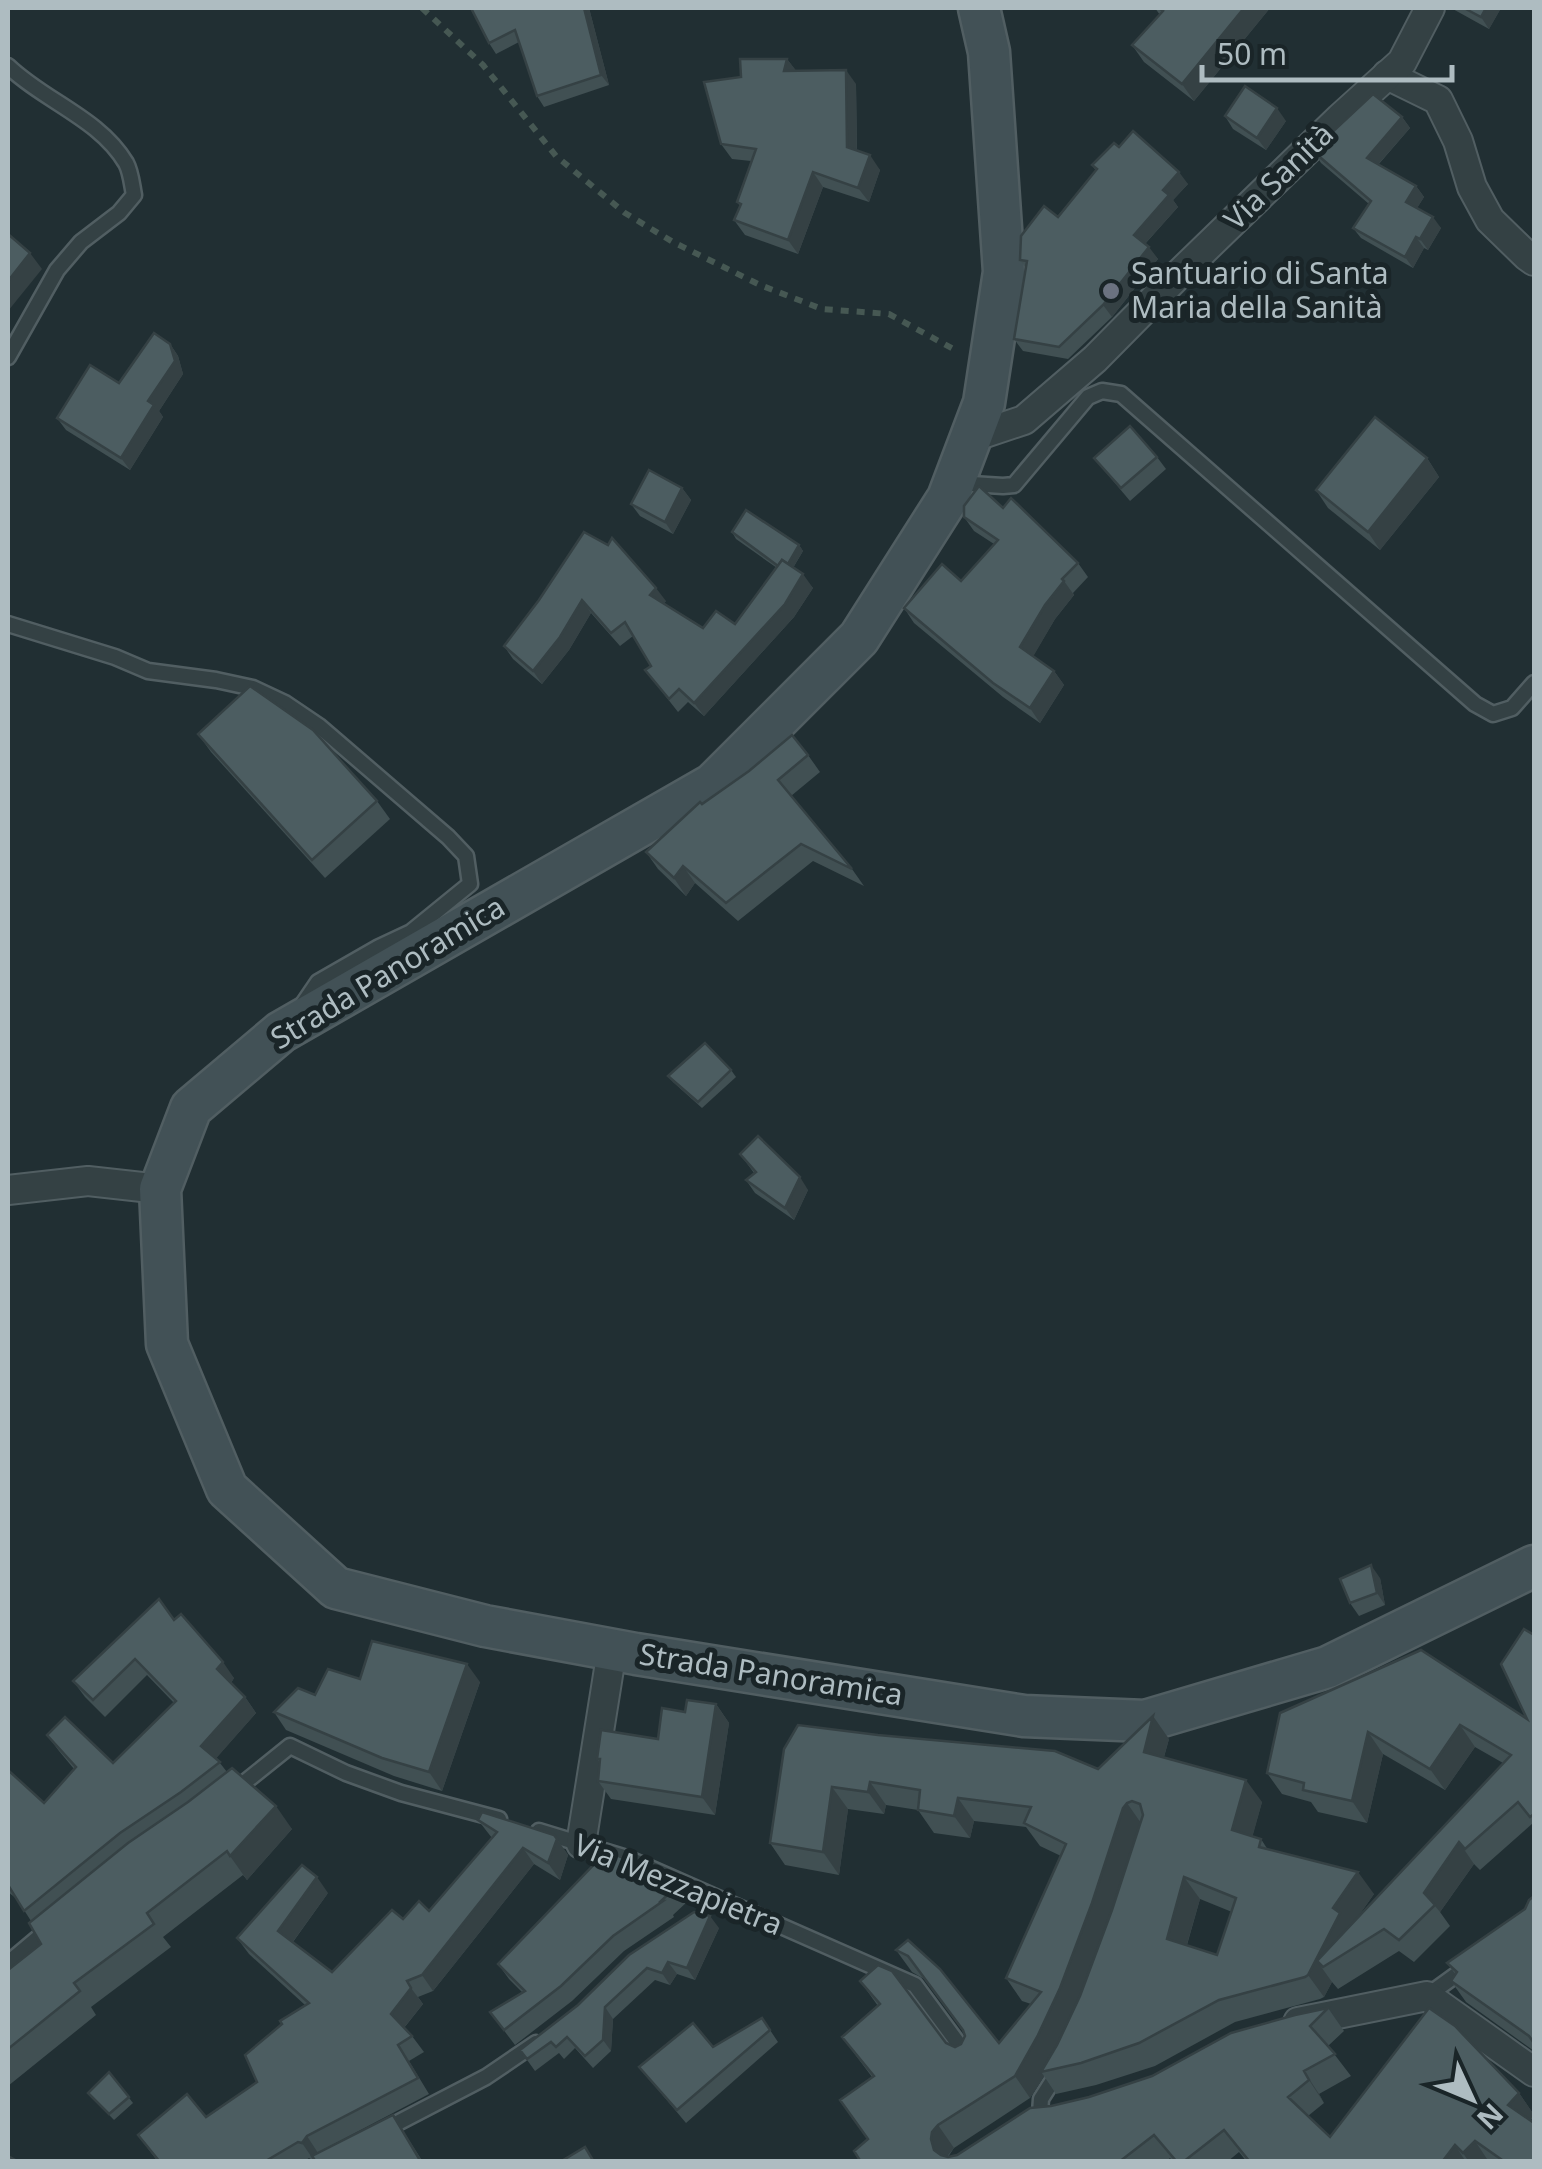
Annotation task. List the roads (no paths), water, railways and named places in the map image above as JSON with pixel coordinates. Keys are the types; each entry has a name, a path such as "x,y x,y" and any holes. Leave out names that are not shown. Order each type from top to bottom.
{"main road":[{"name":"Strada Panoramica","path":"979,8 989,52 1004,272 984,403 948,498 859,638 713,784 286,1029 191,1108 160,1189 167,1344 227,1489 336,1588 486,1626 612,1650 1024,1716 1145,1721 1328,1666 1534,1566"}],"street":[{"name":"Via Sanità","path":"970,438 1024,420 1096,359 1194,259 1402,62 1430,8"},
{"path":"1387,76 1438,100 1458,140 1472,187 1490,220 1534,261"},
{"path":"8,1190 88,1181 160,1189"},
{"path":"582,1844 612,1650"},
{"path":"1274,2030 1427,1996 1534,2072"},
{"path":"1014,2128 1052,2112"}],"lane":[{"path":"8,66 22,80 91,125 128,165 134,194 119,214 81,242 57,270 8,357"},
{"path":"955,483 1014,484 1088,397 1102,391 1121,394 1475,704 1493,714 1512,708 1534,683"},
{"path":"8,624 101,652 148,671 253,688 285,703 320,726 466,856 470,884 411,932 318,982 286,1029"},
{"path":"229,1794 290,1746 346,1773 402,1793 509,1822"},
{"name":"Via Mezzapietra","path":"528,1827 627,1858 915,1985 970,2059"},
{"path":"701,1909 718,1899"},
{"path":"8,1963 60,1921"},
{"path":"1427,1996 1482,1957"},
{"path":"365,2139 486,2076 544,2038"},
{"path":"1052,2112 1041,2099 1063,2063"}],"place":[{"name":"Santuario di Santa Maria della Sanità","path":"1111,291"}]}
